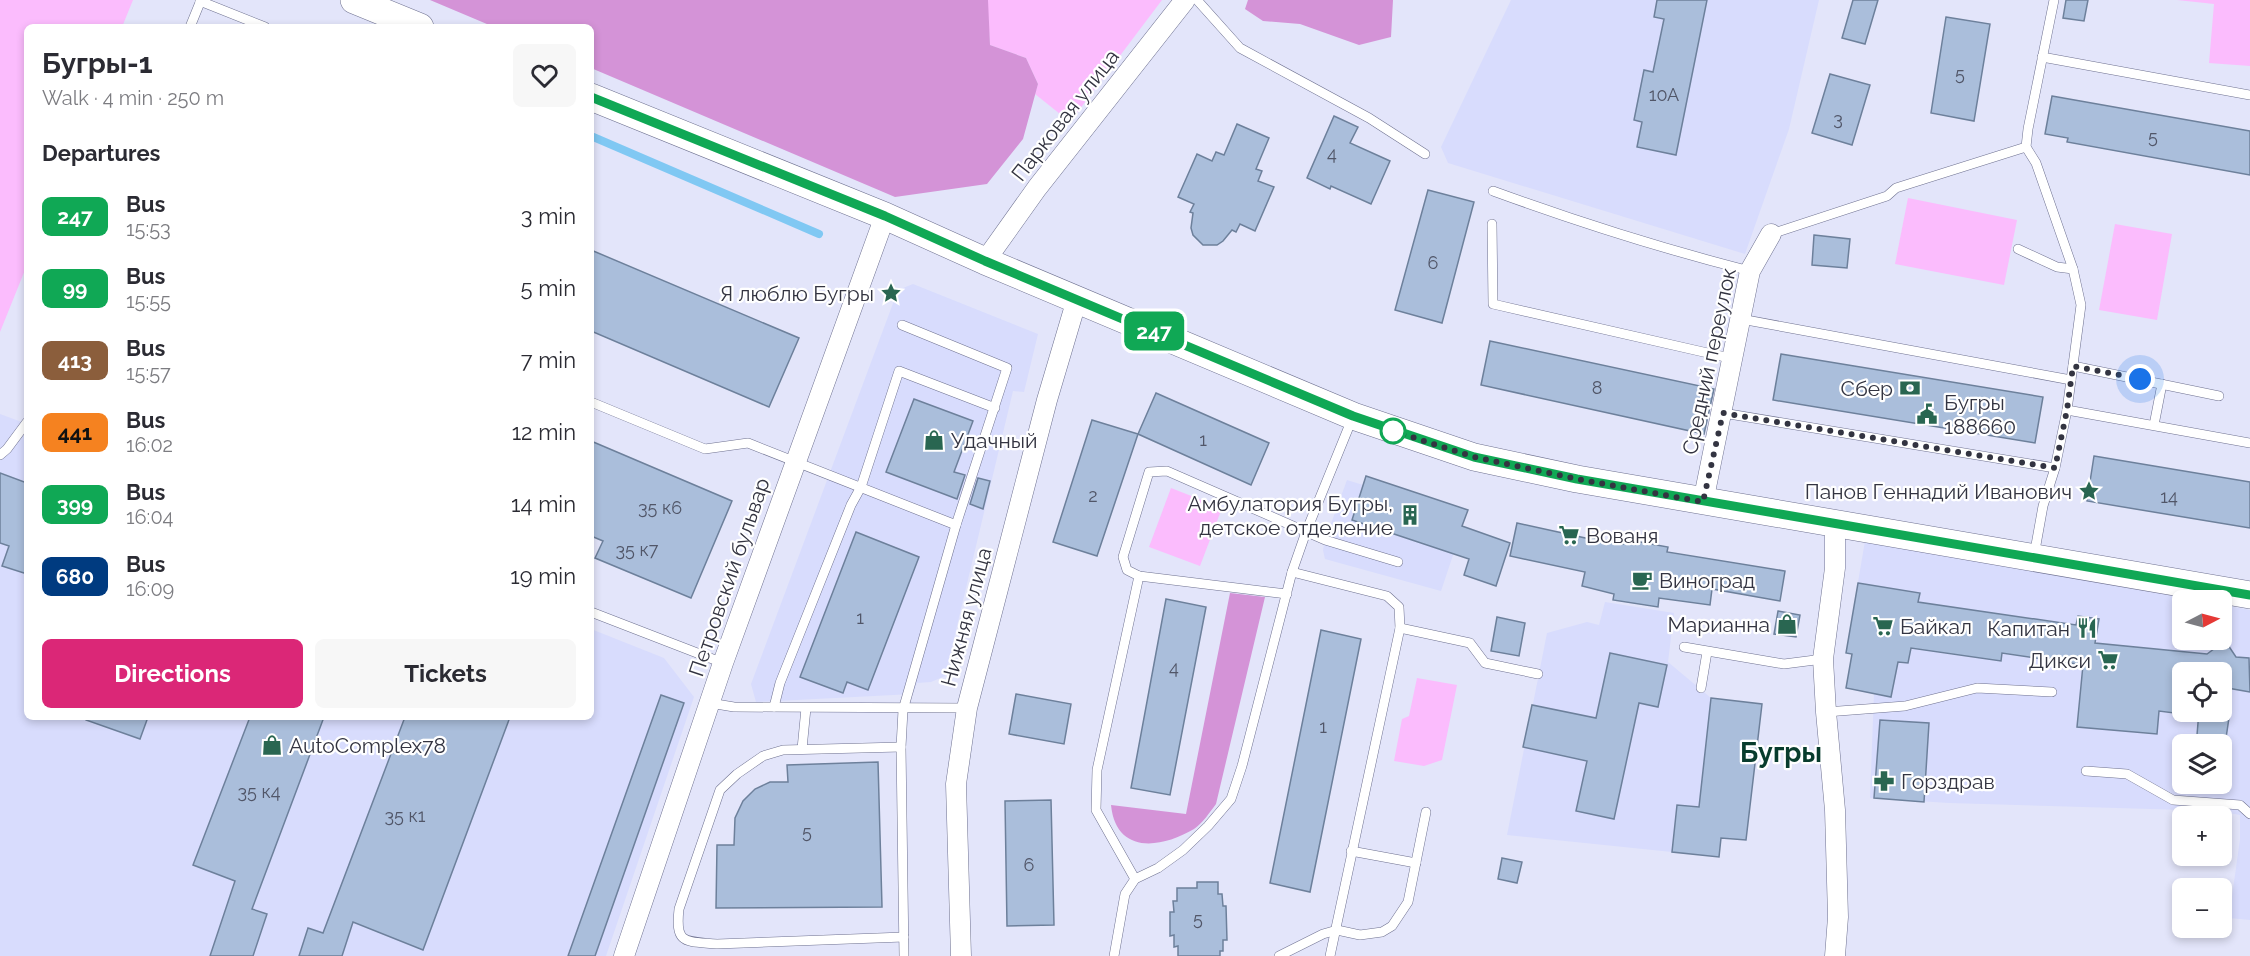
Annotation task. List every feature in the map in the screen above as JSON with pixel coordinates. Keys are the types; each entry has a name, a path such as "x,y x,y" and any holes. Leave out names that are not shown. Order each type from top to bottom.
{"main road":[{"path":"354,0 413,24"},
{"path":"594,98 885,216 985,261 1353,416 1474,457 1703,502 2250,595"}],"street":[{"name":"Парковая улица","path":"985,261 1037,188 1185,0"},
{"name":"Петровский бульвар","path":"624,956 723,663 885,216"},
{"name":"Средний переулок","path":"1703,502 1750,272 1771,234"},
{"name":"Нижняя улица","path":"961,956 956,784 967,708 1047,400 1077,299"},
{"path":"1835,523 1835,568 1823,659 1835,810 1838,917 1835,956"}],"lane":[{"path":"191,24 201,0 258,24"},
{"path":"1197,0 1240,48 1369,118 1425,154"},
{"path":"2033,558 2043,506 2055,468 2067,410 2081,305 2073,269 2036,163 2026,147 2054,0"},
{"path":"2042,57 2250,95"},
{"path":"1771,234 1887,196 1896,188 2026,147"},
{"path":"1493,191 1633,239 1750,272"},
{"path":"1492,224 1493,304 1734,359"},
{"path":"2018,249 2057,267 2073,269"},
{"path":"1741,320 2071,380"},
{"path":"902,325 1007,368 956,525 903,710 904,956"},
{"path":"2073,366 2219,396"},
{"path":"774,707 784,672 851,505 861,487 899,371 995,408"},
{"path":"2154,425 2162,384"},
{"path":"594,403 705,449 747,443 956,525"},
{"path":"2067,410 2250,443"},
{"path":"1723,413 2055,468"},
{"path":"1114,956 1125,894 1136,879 1158,868 1183,850 1231,799 1242,766 1292,572 1353,416"},
{"path":"0,455 24,426"},
{"path":"1287,594 1139,576 1127,570 1123,557 1149,472 1167,471 1306,532 1398,562"},
{"path":"1292,572 1387,596 1399,607 1400,628 1330,956"},
{"path":"1136,879 1096,810 1097,770 1139,576"},
{"path":"594,613 723,663"},
{"path":"1400,628 1470,643 1485,663 1538,674"},
{"path":"1684,647 1784,664 1823,659"},
{"path":"1701,688 1707,652"},
{"path":"1826,712 1905,706 1977,688 2052,692"},
{"path":"710,703 734,707 903,710 967,708"},
{"path":"802,749 806,708"},
{"path":"902,747 783,750 763,756 737,774 720,790 679,909 677,927 681,936 690,942 717,944 904,937"},
{"path":"2086,771 2127,774 2173,800 2240,805 2250,811"},
{"path":"1279,956 1336,930 1360,935 1382,933 1392,926 1408,902 1426,812"},
{"path":"1351,851 1416,863"}],"shaded area":[{"path":"0,0 133,0 123,24 24,24 24,272 0,332"},
{"path":"430,0 988,0 990,45 1026,58 1038,84 1023,139 987,184 895,197 594,69 594,24 487,24"},
{"path":"987,0 1162,0 1070,122 1035,94 1038,84 1026,58 990,45"},
{"path":"1248,0 1393,0 1391,37 1359,45 1300,24 1263,21 1245,9"},
{"path":"1511,0 1819,0 1789,129 1745,254 1448,163 1441,147"},
{"path":"2177,0 2250,0 2250,66 2209,63 2214,4"},
{"path":"1908,198 2017,220 2004,285 1895,264"},
{"path":"2115,224 2172,234 2157,320 2099,310"},
{"path":"913,284 1038,334 1024,392 1013,391 945,676 931,682 917,683 913,694 756,702 751,684 898,290"},
{"path":"0,414 24,423 24,720 594,720 594,630 664,658 694,697 606,956 0,956"},
{"path":"1366,476 1468,510 1441,591 1325,559 1323,550 1325,540 1347,480 1363,485"},
{"path":"1171,488 1222,508 1200,566 1149,547"},
{"path":"1865,541 2172,596 2172,650 2232,650 2232,607 2250,610 2250,920 2232,918 2232,896 2240,839 2240,815 2232,814 2232,806 2172,806 2172,810 1949,803 1870,798 1874,694 1846,688 1852,654 1846,653"},
{"path":"1230,593 1265,597 1216,804 1197,827 1181,836 1154,843 1142,843 1130,839 1121,832 1115,821 1111,805 1186,814"},
{"path":"1605,602 1674,613 1668,662 1711,698 1699,807 1677,805 1672,852 1507,835 1547,633 1587,622 1599,625"},
{"path":"1417,678 1457,685 1442,760 1424,766 1394,761 1402,719 1409,716"}],"building":[{"path":"1657,0 1707,0 1676,155 1637,147 1642,122 1634,120 1644,70 1653,72 1664,19 1654,17"},
{"path":"1853,0 1878,0 1865,44 1842,38"},
{"path":"2066,0 2088,0 2084,21 2063,18"},
{"path":"1946,17 1990,24 1974,121 1931,113"},
{"path":"1830,74 1870,85 1852,145 1812,133"},
{"path":"2052,96 2250,131 2250,175 2067,142 2068,138 2045,134"},
{"path":"1334,116 1358,127 1350,143 1390,161 1371,204 1307,178"},
{"path":"1237,124 1269,138 1256,169 1262,171 1258,181 1274,187 1255,231 1240,224 1236,232 1232,230 1217,245 1203,245 1193,235 1191,228 1193,213 1190,212 1194,204 1178,197 1197,154 1212,161 1216,152 1224,155"},
{"path":"1428,190 1474,202 1442,323 1395,310"},
{"path":"1814,235 1850,239 1847,268 1812,265"},
{"path":"594,251 799,338 769,407 594,332"},
{"path":"1490,341 1714,389 1704,434 1481,385"},
{"path":"1781,354 2043,397 2035,443 1773,400"},
{"path":"1156,393 1269,443 1251,485 1138,434"},
{"path":"914,399 973,421 954,472 965,475 957,499 886,472"},
{"path":"1092,420 1138,434 1097,556 1053,542"},
{"path":"594,442 732,501 691,598 595,558 603,541 594,537"},
{"path":"2094,456 2250,482 2250,528 2087,501"},
{"path":"0,473 24,482 24,573 2,566 9,546 0,543"},
{"name":"Амбулатория Бугры, детское отделение","path":"1366,476 1468,510 1462,526 1510,543 1496,586 1464,575 1469,559 1352,520"},
{"path":"978,478 990,481 983,509 970,504"},
{"path":"1517,523 1590,539 1590,537 1623,544 1623,539 1668,547 1667,552 1785,571 1780,601 1712,589 1710,605 1659,598 1658,607 1613,600 1614,594 1582,586 1585,572 1510,556"},
{"path":"856,532 919,557 868,690 847,682 843,693 800,677"},
{"path":"1858,583 1920,593 1918,602 2076,625 2078,616 2099,619 2095,643 2207,654 2212,650 2231,650 2236,657 2249,658 2250,692 2232,689 2232,662 2172,662 2172,713 2159,711 2157,734 2077,727 2083,665 2002,653 2001,661 1911,648 1908,663 1898,662 1891,697 1846,688 1852,654 1846,653"},
{"path":"1166,599 1206,607 1170,795 1131,788"},
{"name":"Марианна","path":"1778,611 1800,615 1796,637 1774,634"},
{"path":"1497,617 1525,623 1519,656 1491,651"},
{"path":"1321,630 1361,639 1310,892 1270,883"},
{"path":"1610,653 1667,665 1658,707 1639,703 1614,819 1576,811 1587,761 1523,747 1532,705 1596,718"},
{"path":"1016,694 1071,704 1064,744 1009,734"},
{"path":"661,695 684,703 595,956 568,956"},
{"path":"1711,698 1762,704 1746,840 1721,838 1719,857 1672,852 1677,805 1699,807"},
{"path":"86,720 147,720 140,739"},
{"path":"249,720 323,720 252,909 267,914 253,956 210,956 235,881 193,865"},
{"path":"404,720 509,720 423,950 353,922 342,956 299,956 308,928 323,933"},
{"path":"1880,720 1929,723 1924,802 1874,798"},
{"path":"2198,722 2228,722 2227,734 2197,734"},
{"path":"878,762 882,907 716,908 717,845 734,845 735,818 743,801 755,789 770,782 788,782 787,765"},
{"path":"1051,800 1054,925 1007,926 1005,801"},
{"path":"1502,858 1522,862 1517,883 1498,879"},
{"path":"1197,882 1218,882 1218,894 1222,894 1223,906 1226,906 1227,940 1223,940 1223,951 1220,951 1220,956 1178,956 1178,946 1174,947 1174,935 1170,936 1170,912 1174,912 1173,901 1177,901 1177,888 1197,888"}],"waterway":[{"path":"594,137 819,234"}],"bus line":[{"name":"247","path":"594,98 885,216 985,261 1353,416 1474,457 1577,479 2250,595"}],"place":[{"name":"Я люблю Бугры","path":"891,293"},
{"name":"Сбер","path":"1910,388"},
{"name":"Бугры 188660","path":"1927,414"},
{"name":"Удачный","path":"934,440"},
{"name":"Панов Геннадий Иванович","path":"2089,491"},
{"name":"Амбулатория Бугры, детское отделение","path":"1410,515"},
{"name":"Вованя","path":"1569,535"},
{"name":"Виноград","path":"1642,580"},
{"name":"Марианна","path":"1787,624"},
{"name":"Байкал","path":"1883,626"},
{"name":"Капитан","path":"2087,628"},
{"name":"Дикси","path":"2108,660"},
{"name":"AutoComplex78","path":"272,745"},
{"name":"Горздрав","path":"1884,781"}],"district":[{"name":"Бугры","path":"1781,752"}],"route":[{"path":"1393,431 1474,457 1703,502 1723,413 2055,468 2073,366 2140,379"}]}
